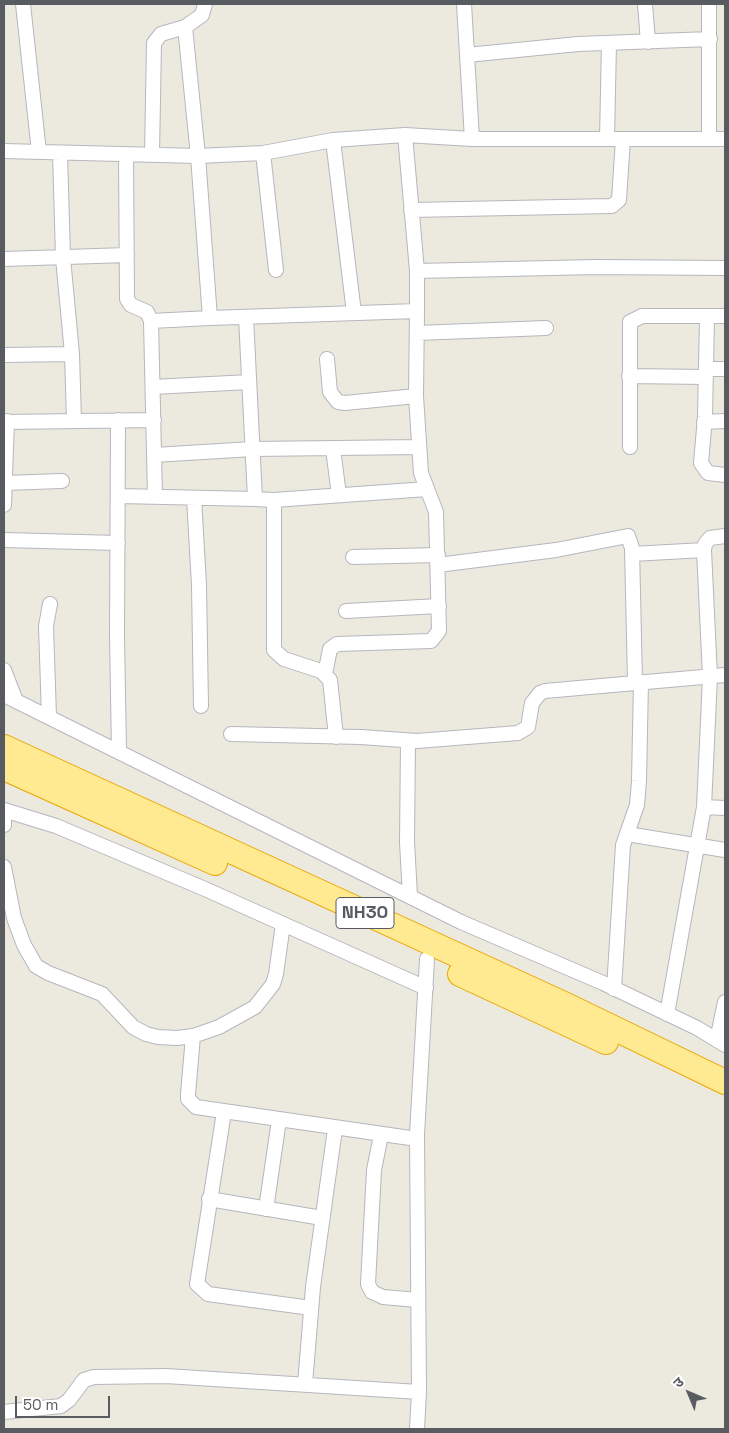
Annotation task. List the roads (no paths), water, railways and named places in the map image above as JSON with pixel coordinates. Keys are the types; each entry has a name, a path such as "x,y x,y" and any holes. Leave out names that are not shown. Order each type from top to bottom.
{"highway":[{"name":"NH30","path":"4,747 549,997 725,1082"},
{"name":"NH30","path":"4,768 427,959 725,1099"}],"street":[{"path":"23,4 40,152"},
{"path":"152,155 154,42 161,34 185,27 202,15 206,4"},
{"path":"464,4 472,139"},
{"path":"645,4 648,42"},
{"path":"709,4 709,139"},
{"path":"185,27 198,156 210,318"},
{"path":"467,55 609,43 710,39"},
{"path":"607,139 609,43"},
{"path":"4,151 198,156 262,153 333,140 405,136 472,139 725,139"},
{"path":"336,737 333,689 325,674 330,649 337,644 431,641 439,631 436,512 421,473 416,396 417,271 405,136"},
{"path":"411,210 612,206 619,200 623,139"},
{"path":"333,140 354,313"},
{"path":"60,153 63,258 72,354 74,421"},
{"path":"262,153 276,270"},
{"path":"126,155 128,302 147,312 152,321 155,497"},
{"path":"4,260 127,255"},
{"path":"417,271 596,267 725,268"},
{"path":"152,321 417,311"},
{"path":"630,447 629,327 633,319 642,316 725,316"},
{"path":"707,317 701,457 703,468 715,475 725,475"},
{"path":"246,318 255,499"},
{"path":"416,333 546,328"},
{"path":"4,355 72,354"},
{"path":"326,359 330,392 338,402 345,403 416,396"},
{"path":"629,376 705,372 725,369"},
{"path":"153,387 249,382"},
{"path":"118,420 119,752"},
{"path":"4,505 6,422 154,420"},
{"path":"704,422 725,421"},
{"path":"154,455 253,449 420,447"},
{"path":"333,449 339,495"},
{"path":"4,483 62,481"},
{"path":"119,496 274,500 426,490"},
{"path":"194,498 199,585 201,706"},
{"path":"274,500 274,650 284,659 325,674"},
{"path":"353,557 438,560 556,550 622,536 630,538 638,682 640,781 637,805 627,834 622,860 620,928 614,989"},
{"path":"666,1014 704,807 710,677 704,550 710,538 725,536"},
{"path":"4,540 118,543"},
{"path":"632,554 704,550"},
{"path":"49,717 46,626 50,604"},
{"path":"346,611 439,606"},
{"path":"4,670 10,698 461,922 614,989 721,1043 725,1002"},
{"path":"231,734 408,741 518,732 528,727 532,703 540,693 545,691 725,675"},
{"path":"408,741 407,842 410,896"},
{"path":"704,807 725,808"},
{"path":"4,824 4,810 56,826 426,988"},
{"path":"627,834 725,850"},
{"path":"4,867 6,891 24,946 36,966 48,973 102,994 138,1031 158,1037 177,1038 194,1036 240,1017 254,1007 265,996 276,974 283,924"},
{"path":"417,1429 420,1392 417,1139 427,959"},
{"path":"194,1036 188,1099 196,1107 336,1129 417,1139"},
{"path":"224,1112 196,1279 200,1288 208,1294 311,1308"},
{"path":"266,1209 279,1120"},
{"path":"305,1384 311,1308 322,1218 336,1129"},
{"path":"381,1134 374,1170 368,1284 372,1292 383,1297 418,1300"},
{"path":"209,1199 322,1218"},
{"path":"4,1412 61,1406 69,1400 84,1380 94,1377 166,1376 420,1392"}]}
